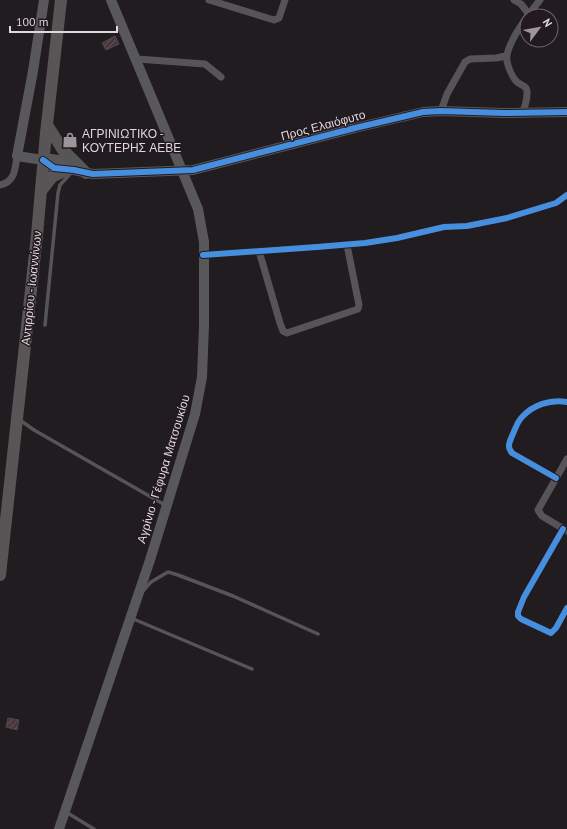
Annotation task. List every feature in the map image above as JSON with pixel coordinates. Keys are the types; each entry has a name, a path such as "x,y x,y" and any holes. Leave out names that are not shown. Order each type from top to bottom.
{"main road":[{"path":"17,156 32,78 44,0"},
{"name":"Αντιρρίου - Ιωαννίνων","path":"0,576 18,418 43,160 62,0"},
{"name":"Αγρίνιο - Γέφυρα Ματσουκίου","path":"59,829 167,507 195,414 201,388 203,360 204,242 198,209 111,0"},
{"name":"Προς Ελαιόφυτο","path":"17,156 43,160 54,168 102,175 182,171 204,168 412,114 441,111 567,112"},
{"path":"41,191 52,177 75,171 47,125"}],"street":[{"path":"209,0 274,20 279,18 285,0"},
{"path":"514,0 521,4 524,8"},
{"path":"533,8 540,0"},
{"path":"519,29 506,56 507,62 515,79 525,86 526,89 527,94 523,112"},
{"path":"441,111 445,99 465,62 474,59 506,56"},
{"path":"137,60 205,64 221,77"},
{"path":"0,185 6,183 12,178 17,156"},
{"path":"203,255 347,244 397,238 444,227 467,226 507,218 556,203 567,195"},
{"path":"259,251 280,324 283,331 287,333 358,310 359,305 347,244"},
{"path":"556,478 512,453 509,450 509,444 521,418 529,411 539,405 552,401 567,402"},
{"path":"567,459 538,510 542,516 565,530 524,597 518,612 518,616 521,619 551,633 556,628 567,608"}],"lane":[{"path":"45,325 58,192 60,185 75,171"},
{"path":"18,418 34,430 167,507"},
{"path":"137,597 152,582 168,572 246,602 318,634"},
{"path":"130,618 252,669"},
{"path":"65,812 94,829"}],"building":[{"path":"115,36 119,44 106,50 102,43"},
{"path":"8,718 19,720 17,730 6,727"}],"cycle path":[{"path":"43,160 54,168 93,174 193,170 423,112 567,112"},
{"path":"203,255 365,243 397,238 444,227 467,226 507,218 556,203 567,195"},
{"path":"556,478 512,453 509,449 509,445 519,421 531,409 548,402 567,402"},
{"path":"563,529 524,597 518,612 518,616 521,619 551,633 556,628 567,608"}],"place":[{"name":"ΑΓΡΙΝΙΩΤΙΚΟ - ΚΟΥΤΕΡΗΣ ΑΕΒΕ","path":"70,140"}]}
